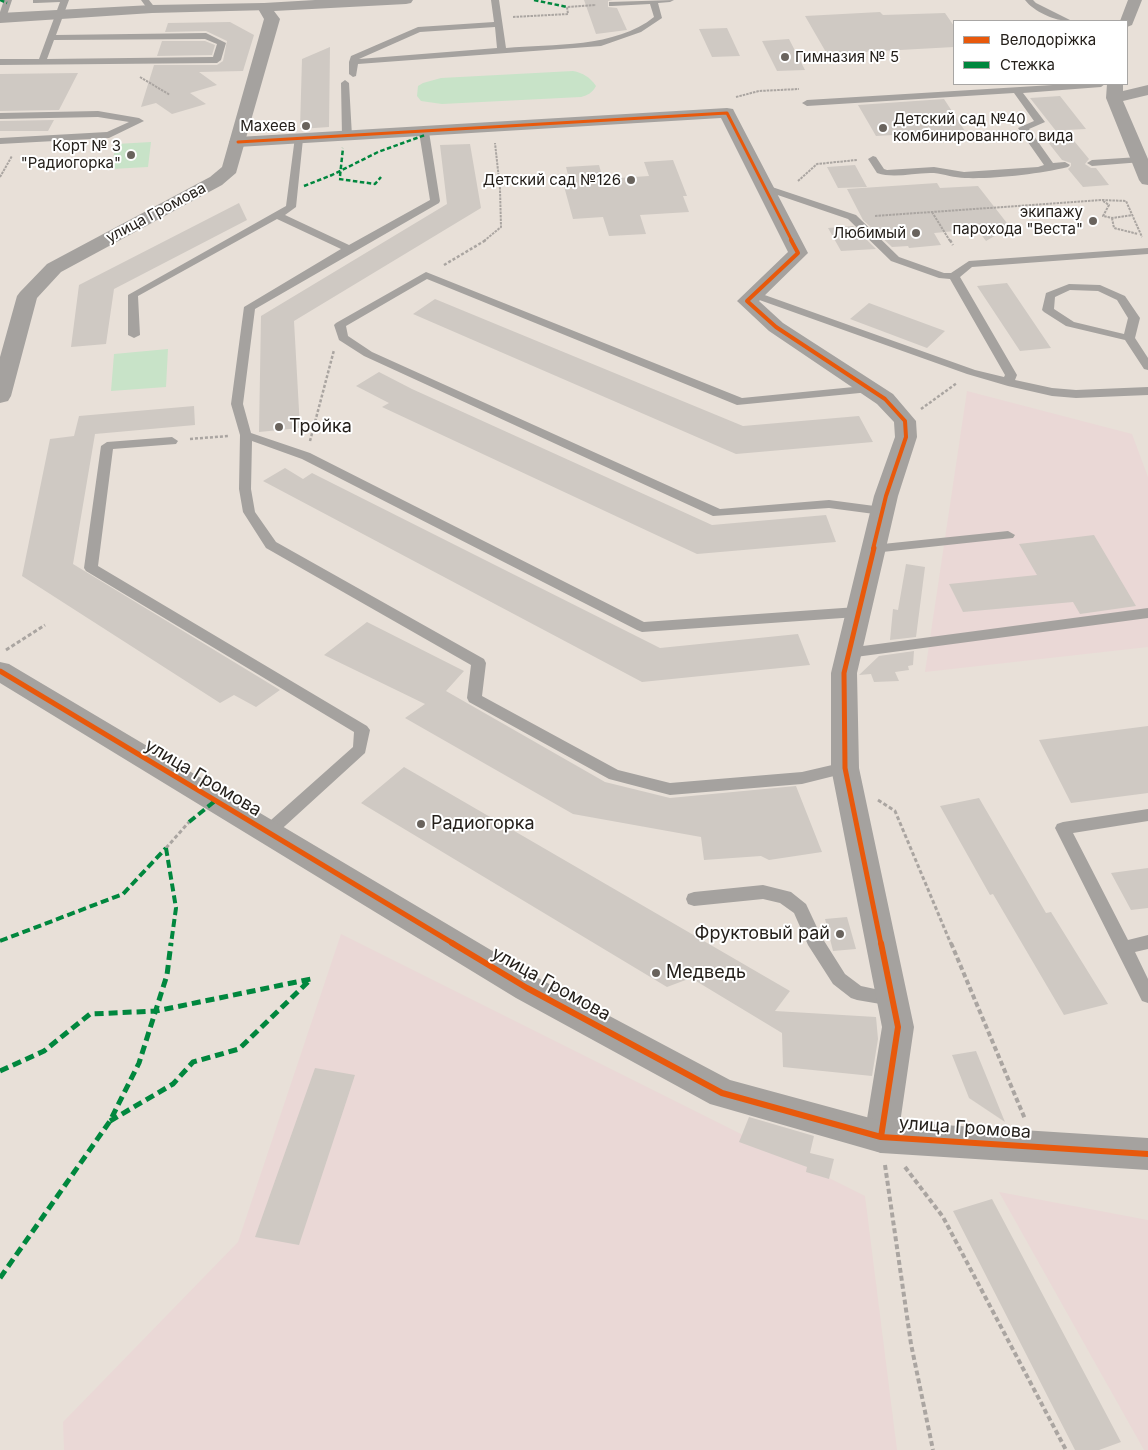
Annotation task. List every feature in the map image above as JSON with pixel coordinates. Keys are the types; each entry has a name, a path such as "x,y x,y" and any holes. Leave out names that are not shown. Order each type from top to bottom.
{"street":[{"path":"1,18 59,7 406,0"},
{"path":"1128,20 1140,1"},
{"name":"улица Громова","path":"1,387 28,296 54,268 216,180 230,170 272,19 269,3"},
{"path":"1148,90 1114,91 1148,180"},
{"path":"238,142 727,113 798,252 747,302 776,327 870,388 884,399 905,421 906,437 882,511 844,673 846,774 898,1027 881,1137"},
{"name":"улица Громова","path":"2,662 268,832 526,988 722,1092 881,1137 1148,1154"}],"lane":[{"path":"1,18 8,0"},
{"path":"42,62 51,38 59,7 65,0"},
{"path":"495,0 502,50"},
{"path":"612,4 670,0"},
{"path":"1029,0 1033,5 1066,20"},
{"path":"36,1 59,7"},
{"path":"353,62 601,43 645,27 658,18 653,1"},
{"path":"352,74 354,58 418,30 498,24"},
{"path":"0,62 217,60 222,42 206,36 51,38"},
{"path":"345,84 348,136"},
{"path":"807,103 1082,85"},
{"path":"1021,90 1018,92 1040,122 1023,128 1050,166"},
{"path":"0,116 98,114 139,121 109,135 0,141"},
{"path":"424,132 435,201 250,307 237,404 246,435 245,489 249,512 271,545 479,663 474,698 614,775 670,789 846,774"},
{"path":"134,335 132,296 291,207 298,138"},
{"path":"872,159 880,171 886,173 934,170 964,175 1039,170 1050,166 1065,165"},
{"path":"1092,163 1140,160"},
{"path":"766,188 852,217 895,258 943,276 954,276 969,264 1146,247"},
{"path":"277,215 349,249"},
{"path":"870,388 741,402 426,275 340,325 342,338 368,354 718,513 829,504 882,511"},
{"path":"954,276 1011,376 1008,382"},
{"path":"1129,338 1134,318 1120,298 1100,288 1077,287 1069,287 1050,295 1048,310 1070,324 1129,338 1148,366"},
{"path":"755,295 971,372 1008,382 1052,392 1076,394 1148,391"},
{"path":"246,435 306,456 642,627 857,612"},
{"path":"172,441 106,446 90,568 362,730 360,749 268,832"},
{"path":"873,549 1008,535"},
{"path":"848,653 1148,614"},
{"path":"1148,815 1063,828 1148,996"},
{"path":"694,899 763,892 785,897 800,909 814,940 839,979 857,993 892,1000"},
{"path":"1124,948 1148,942"}],"path":[{"path":"530,16 568,14 567,7 612,4"},
{"path":"426,275 483,242 502,227 493,127"},
{"path":"784,194 817,164 872,159"},
{"path":"852,217 1102,200 1126,201 1146,247"},
{"path":"1102,200 1108,205 1103,216 1112,218 1132,215"},
{"path":"932,212 953,245"},
{"path":"1112,218 1114,228 1142,235"},
{"path":"306,456 335,347 342,338"},
{"path":"905,421 971,372"},
{"path":"198,439 246,435"},
{"path":"2,662 45,624"},
{"path":"846,774 895,811 1027,1123"},
{"path":"166,848 189,822"},
{"path":"881,1137 911,1344 933,1450"},
{"path":"881,1137 943,1217 1066,1450"}],"shaded area":[{"path":"967,391 1132,434 1148,477 1148,647 925,672"},
{"path":"341,934 865,1196 897,1450 64,1450 63,1422 238,1242"},
{"path":"999,1192 1148,1220 1148,1450 1144,1450"}],"green space":[{"path":"573,71 586,76 594,83 596,86 591,92 581,97 442,104 421,101 417,96 418,86 441,78"},
{"name":"Корт № 3 \"Радиогорка\"","path":"151,142 148,167 111,169 116,144"},
{"path":"168,349 166,387 111,391 114,354"}],"building":[{"path":"584,0 613,0 608,1 608,7 617,8 627,30 596,34"},
{"path":"880,12 883,15 945,13 953,25 953,47 827,54 805,16"},
{"path":"230,22 254,35 243,71 199,72 217,85 190,93 206,104 172,114 156,103 141,107 154,65 217,65 223,61 227,41 206,31 165,32 168,23"},
{"path":"727,28 740,56 712,57 699,29"},
{"path":"789,39 805,70 777,71 762,41"},
{"path":"162,41 205,41 215,45 212,55 157,56"},
{"path":"330,47 329,127 300,129 302,59"},
{"path":"78,73 59,110 0,111 0,74"},
{"path":"1060,96 1086,129 1065,130 1089,159 1085,164 1091,168 1096,168 1109,185 1083,187 1068,169 1071,163 1062,160 1040,132 1056,131 1030,98"},
{"path":"944,99 965,131 876,136 858,105"},
{"path":"54,120 48,131 0,131 0,121"},
{"path":"470,144 481,208 294,321 300,428 259,432 261,316 447,204 440,145"},
{"path":"673,160 687,196 683,196 689,212 640,215 646,234 609,236 603,217 573,219 562,179 569,179 566,167 599,165 603,179 649,176 644,162"},
{"path":"855,165 867,187 838,188 827,167"},
{"path":"937,183 940,188 978,186 1010,227 986,241 977,229 934,233 941,245 909,248 908,246 892,247 863,220 847,189"},
{"path":"239,203 247,220 114,289 106,344 71,347 79,285"},
{"path":"853,226 876,249 841,251 828,228"},
{"path":"1007,283 1051,348 1020,351 977,286"},
{"path":"435,299 743,426 859,416 873,442 736,454 413,314"},
{"path":"869,303 945,331 927,348 850,319"},
{"path":"379,372 412,389 712,525 826,515 836,542 697,554 382,407 389,403 356,386"},
{"path":"194,406 195,425 95,434 73,564 280,690 256,707 234,695 220,703 22,576 50,439 74,436 79,416"},
{"path":"285,468 303,479 312,473 660,648 798,634 810,665 642,682 263,481"},
{"path":"1094,535 1136,606 1080,614 1073,602 963,612 949,584 1037,575 1019,544"},
{"path":"906,564 925,567 916,637 890,640 893,609 898,610"},
{"path":"367,622 464,671 446,691 605,782 670,798 796,786 822,852 769,860 761,856 704,860 701,837 573,814 405,718 425,704 324,655"},
{"path":"914,651 913,665 908,666 909,670 895,672 899,681 874,682 871,674 859,675 879,656"},
{"path":"1148,726 1148,793 1071,803 1039,740"},
{"path":"404,767 790,991 775,1011 876,1017 878,1039 872,1076 783,1067 782,1033 691,978 667,987 361,803"},
{"path":"979,798 1046,913 1051,912 1108,1004 1064,1015 993,894 990,895 940,806"},
{"path":"1148,868 1148,908 1131,910 1111,873"},
{"name":"Фруктовый рай","path":"847,917 856,949 833,951 825,919"},
{"path":"976,1051 1005,1122 969,1098 952,1055"},
{"path":"315,1068 355,1075 299,1245 255,1237"},
{"path":"749,1117 814,1136 810,1153 834,1159 829,1179 806,1172 807,1167 739,1142"},
{"path":"992,1199 1121,1442 1099,1450 1075,1450 953,1211"}],"marked path":[{"path":"0,0 7,3"},
{"path":"534,0 567,7"},
{"path":"304,186 332,175 378,152 425,135"},
{"path":"340,176 343,148"},
{"path":"339,179 375,184 381,177"},
{"path":"189,822 215,801"},
{"path":"0,941 123,894 166,848"},
{"path":"0,1278 110,1121 139,1063 167,975 176,908 166,848"},
{"path":"0,1071 44,1051 90,1014 156,1011 311,979 239,1049 193,1062 173,1084 110,1121"}],"cycle path":[{"path":"238,142 727,113 798,253 747,301 776,327 885,399 905,421 906,437 886,496 844,673 845,768 898,1027 881,1137"},
{"path":"0,671 527,988 722,1093 881,1137 1148,1154"}],"place":[{"name":"Гимназия № 5","path":"785,57"},
{"name":"Махеев","path":"306,126"},
{"name":"Детский сад №40 комбинированного вида","path":"883,128"},
{"name":"Корт № 3 \"Радиогорка\"","path":"131,155"},
{"name":"Детский сад №126","path":"631,180"},
{"name":"экипажу парохода \"Веста\"","path":"1093,221"},
{"name":"Любимый","path":"916,233"},
{"name":"Тройка","path":"279,427"},
{"name":"Радиогорка","path":"421,824"},
{"name":"Фруктовый рай","path":"840,934"},
{"name":"Медведь","path":"656,973"}]}
